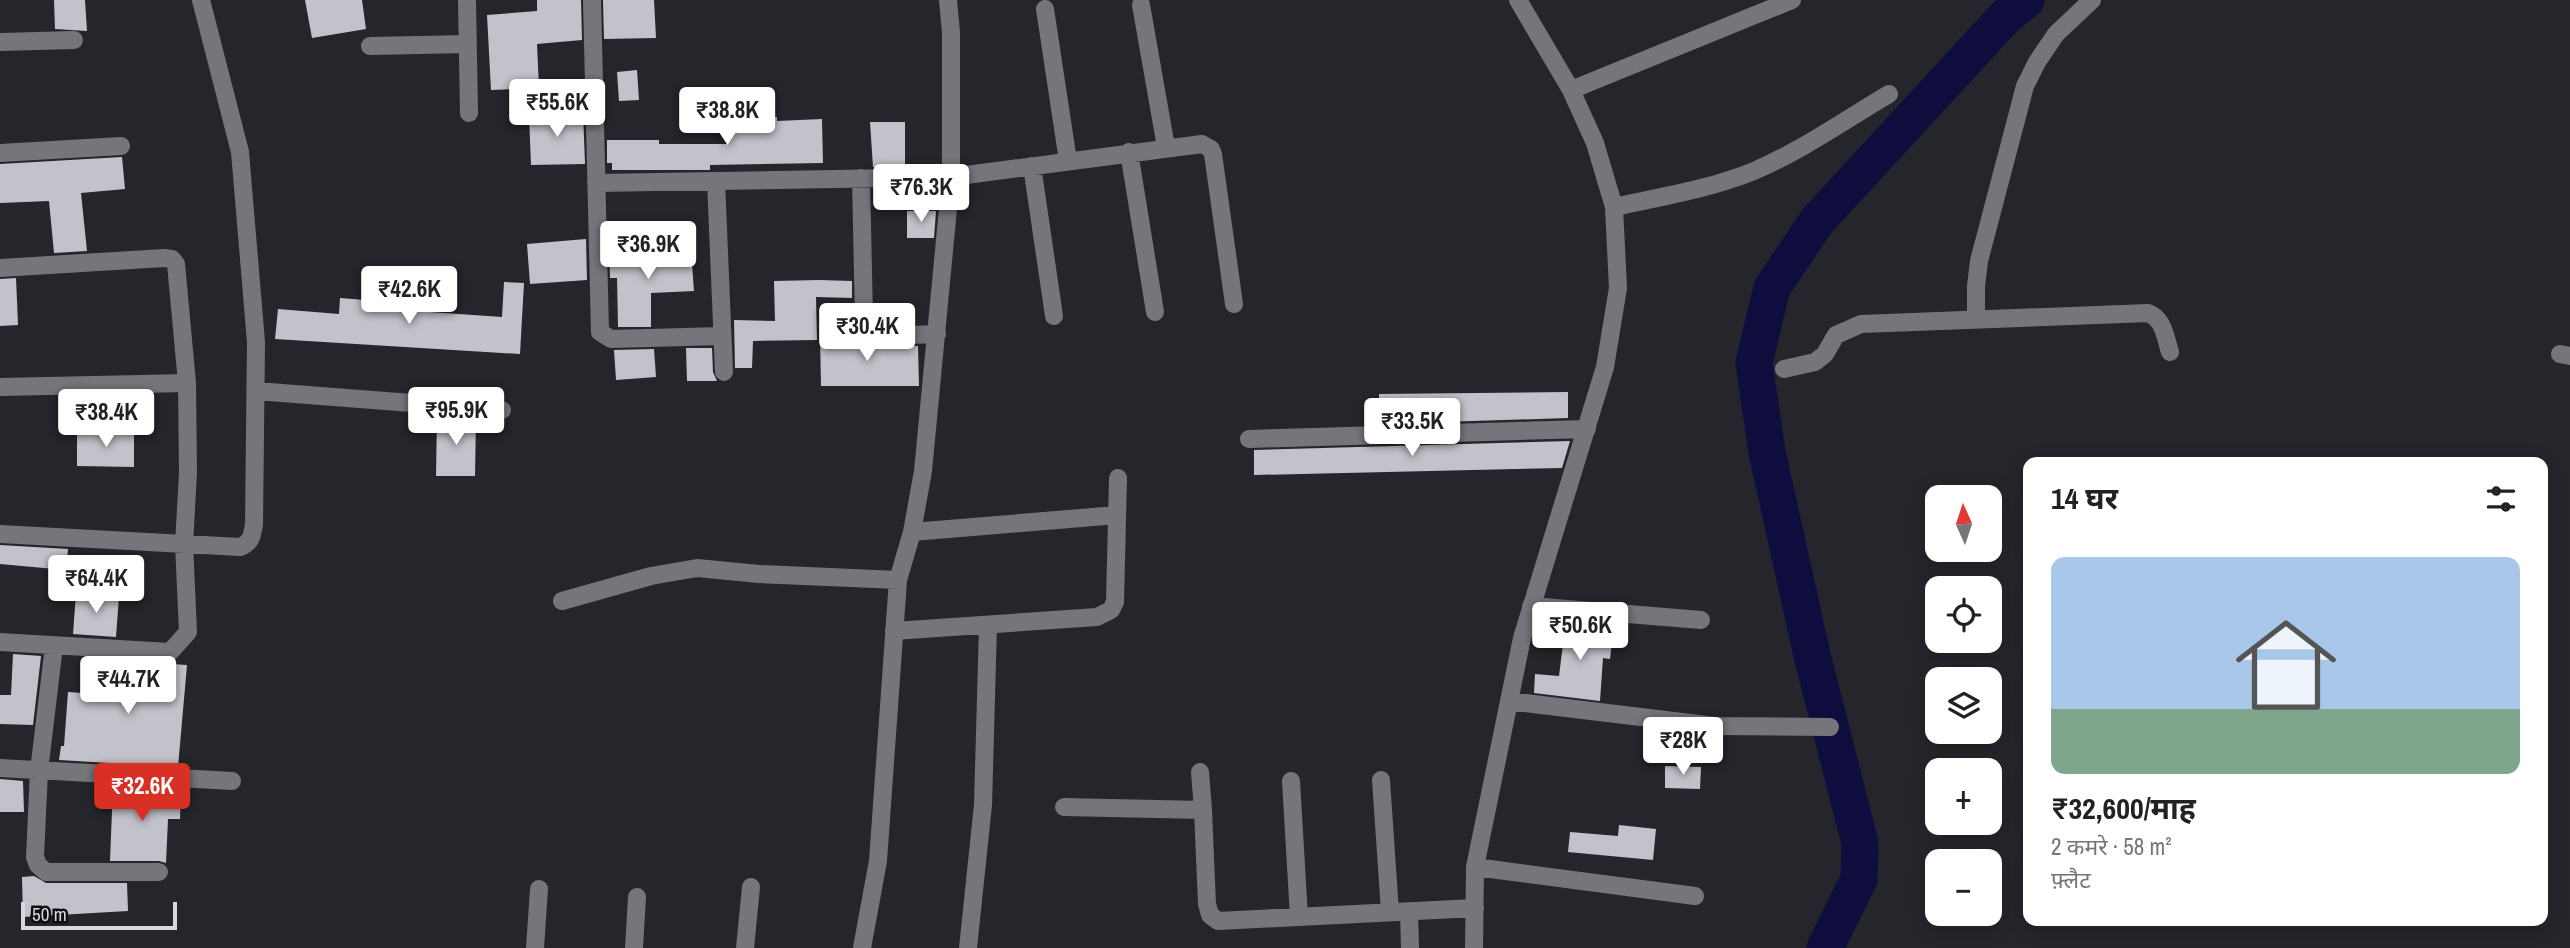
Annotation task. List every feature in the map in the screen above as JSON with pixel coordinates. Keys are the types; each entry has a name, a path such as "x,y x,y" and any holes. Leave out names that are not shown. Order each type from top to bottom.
{"street":[{"path":"0,534 240,547 247,544 251,538 254,525 256,342 240,152 201,0"},
{"path":"467,0 469,113"},
{"path":"592,0 600,332 611,339 722,336"},
{"path":"862,948 878,861 898,580 912,533 924,460 937,334 951,177 948,0"},
{"path":"1474,948 1475,867 1509,701 1531,606 1605,367 1618,288 1614,207 1595,143 1571,90 1517,0"},
{"path":"1571,90 1792,0"},
{"path":"1976,319 1979,261 2025,86 2056,34 2092,0"},
{"path":"1141,5 1166,148"},
{"path":"1045,9 1068,161"},
{"path":"0,43 74,40"},
{"path":"370,46 468,44"},
{"path":"1614,207 1718,183 1754,171 1785,156 1889,94"},
{"path":"596,183 951,177 1202,144 1211,149 1234,304"},
{"path":"0,153 121,146"},
{"path":"1129,152 1155,312"},
{"path":"1032,166 1054,316"},
{"path":"861,178 864,319 867,326 874,332 883,334 937,334"},
{"path":"716,181 724,372"},
{"path":"0,268 172,260 178,271 187,383 188,473 184,544 188,632 170,652 0,642"},
{"path":"1784,369 1815,362 1825,354 1836,335 1861,324 2148,313 2155,316 2161,324 2170,352"},
{"path":"0,387 187,383"},
{"path":"256,391 502,410"},
{"path":"1249,439 1587,429"},
{"path":"894,631 1097,617 1111,610 1115,602 1118,478"},
{"path":"912,533 1117,515"},
{"path":"562,601 651,576 697,568 760,574 898,580"},
{"path":"1531,606 1701,620"},
{"path":"968,948 983,805 988,625"},
{"path":"54,646 39,771 35,857 47,872 159,872"},
{"path":"1509,701 1715,726 1830,727"},
{"path":"0,768 232,781"},
{"path":"1200,772 1210,915 1218,921 1475,908"},
{"path":"1381,780 1390,912"},
{"path":"1290,781 1299,917"},
{"path":"1064,807 1203,810"},
{"path":"1475,867 1695,896"},
{"path":"746,948 751,887"},
{"path":"535,948 539,889"},
{"path":"634,948 637,897"},
{"path":"1409,911 1410,948"}],"building":[{"path":"54,0 85,0 87,31 55,29"},
{"path":"305,0 362,0 366,29 312,38"},
{"path":"537,0 581,0 582,40 537,44 539,88 491,90 487,15 537,11"},
{"path":"603,0 654,0 656,38 604,39"},
{"path":"637,70 639,100 619,101 617,72"},
{"path":"583,112 585,164 531,165 529,115"},
{"path":"727,117 777,117 777,121 822,119 823,163 710,165 710,170 612,170 612,163 607,163 607,140 659,140 659,144 727,144"},
{"path":"870,122 905,122 905,166 873,167"},
{"path":"122,157 125,189 81,193 87,251 54,253 49,201 0,203 0,164"},
{"path":"907,211 936,211 934,238 907,238"},
{"path":"586,239 587,280 530,284 527,244"},
{"path":"691,251 694,291 651,293 651,327 618,327 617,278 610,278 609,252"},
{"path":"16,278 18,325 0,326 0,279"},
{"path":"774,281 852,281 852,298 816,297 817,340 753,341 752,368 735,368 734,320 775,321"},
{"path":"504,282 524,283 520,354 275,339 278,309 339,314 340,298 415,304 415,311 502,317"},
{"path":"820,336 862,337 867,342 879,345 918,346 919,386 821,386"},
{"path":"686,348 712,348 713,372 717,381 687,381"},
{"path":"654,349 656,377 616,380 614,350"},
{"path":"1568,392 1568,418 1379,424 1379,394"},
{"path":"437,416 476,419 475,476 436,476"},
{"path":"77,431 134,431 134,467 77,466"},
{"path":"1570,441 1562,468 1254,475 1254,450"},
{"path":"0,545 68,549 66,570 0,564"},
{"path":"76,593 119,596 116,637 73,634"},
{"path":"1566,620 1614,624 1610,659 1603,658 1600,701 1534,693 1535,674 1559,676"},
{"path":"13,654 41,656 33,725 0,724 0,695 11,695"},
{"path":"100,659 187,665 178,767 59,760 61,746 64,746 68,692 97,694"},
{"path":"1665,766 1701,767 1700,789 1665,788"},
{"path":"0,779 23,781 24,812 0,812"},
{"path":"113,786 181,790 180,819 168,819 166,863 110,861"},
{"path":"1619,825 1656,829 1653,860 1568,852 1570,832 1618,836"},
{"path":"34,876 46,883 127,883 128,911 23,917 22,877"}],"waterway":[{"path":"1825,948 1859,879 1860,843 1812,655 1767,452 1754,363 1772,288 1817,221 2005,17 2026,0"}]}
